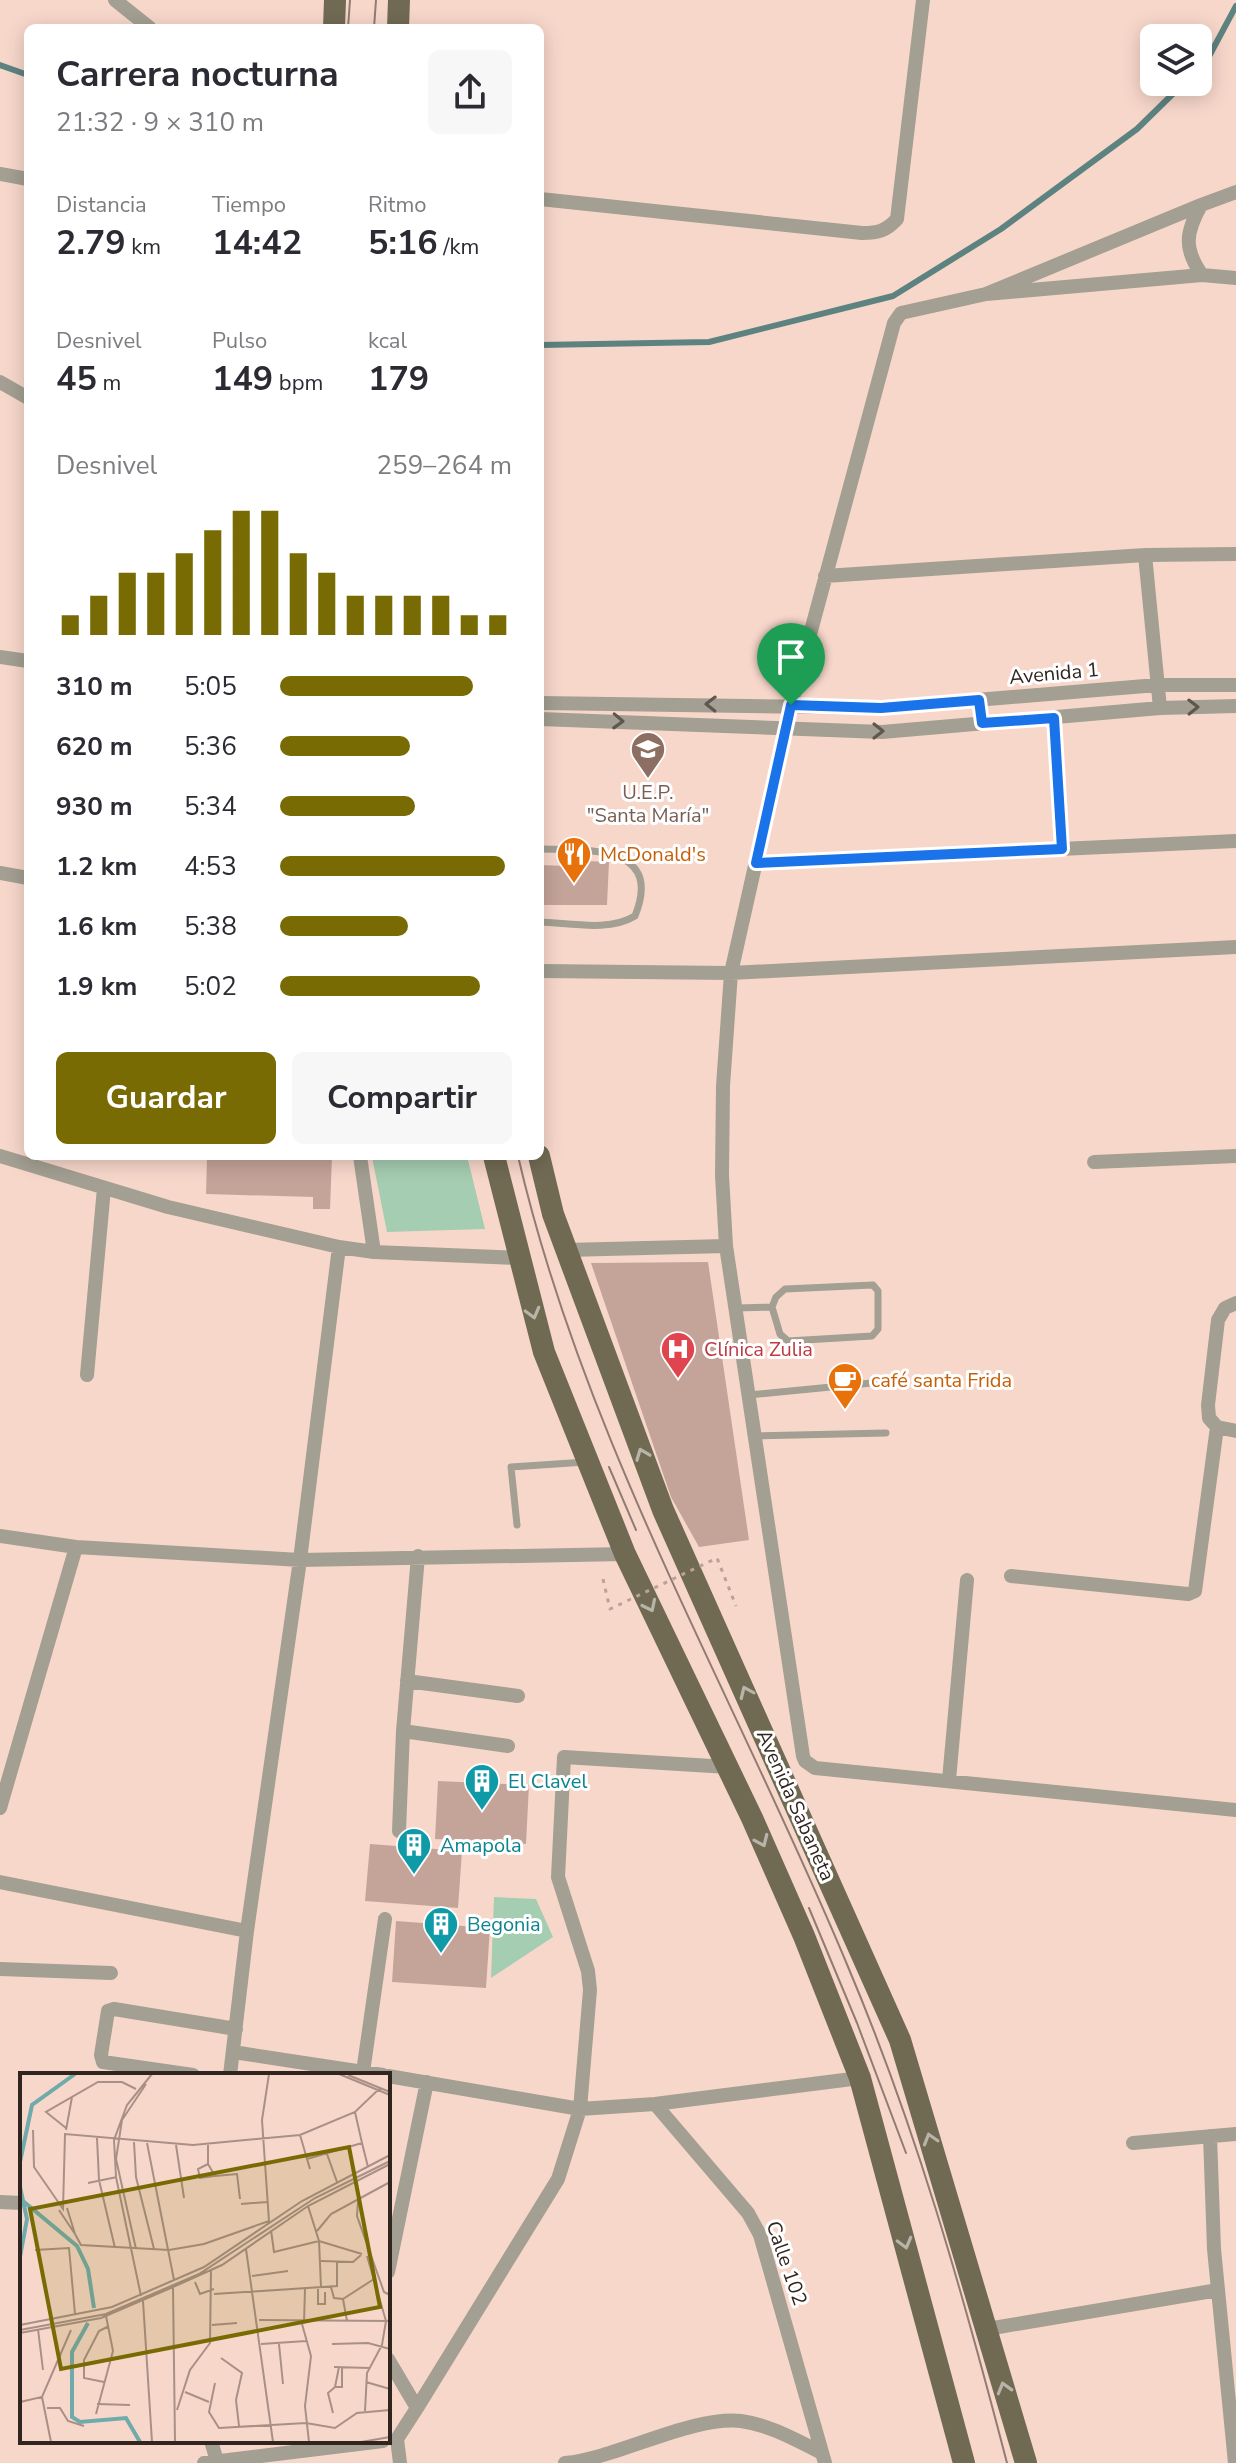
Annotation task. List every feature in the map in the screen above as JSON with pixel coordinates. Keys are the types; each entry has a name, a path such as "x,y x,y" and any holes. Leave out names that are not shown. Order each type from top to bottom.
{"main road":[{"path":"334,24 335,0"},
{"path":"398,24 399,0"},
{"path":"495,1160 544,1352 625,1554 728,1767 804,1936 860,2078 964,2463"},
{"name":"Avenida Sabaneta","path":"540,1160 553,1214 663,1510 900,2040 1026,2463"}],"street":[{"path":"115,0 145,24"},
{"path":"544,199 862,233 888,229 897,219 923,0"},
{"path":"0,174 24,178"},
{"path":"986,294 1236,192"},
{"path":"1201,205 1191,224 1188,241 1191,259 1202,275"},
{"path":"1236,278 1202,275 986,294 901,313 897,317 791,705 731,973 723,1086 722,1175 734,1308 805,1761 815,1768 1236,1810"},
{"path":"0,382 24,396"},
{"path":"825,576 1145,555 1236,554"},
{"path":"1145,555 1160,708"},
{"path":"0,657 24,660"},
{"name":"Avenida 1","path":"544,703 881,708 1157,685 1236,685"},
{"path":"979,700 982,723"},
{"path":"544,719 882,732 1160,708 1236,706"},
{"path":"1054,718 1062,849"},
{"path":"756,863 1236,841"},
{"path":"0,873 24,877"},
{"path":"544,971 731,973 1236,947"},
{"path":"0,1156 168,1207 339,1247 374,1252 519,1258"},
{"path":"1094,1162 1236,1156"},
{"path":"361,1160 374,1252"},
{"path":"87,1375 104,1188"},
{"path":"566,1250 726,1246"},
{"path":"230,2073 339,1247"},
{"path":"1236,1303 1225,1308 1218,1320 1208,1405 1209,1418 1217,1427 1236,1431"},
{"path":"1011,1576 1188,1594 1195,1591 1217,1427"},
{"path":"0,1536 76,1547 300,1560 625,1554"},
{"path":"0,1808 76,1547"},
{"path":"399,1831 403,1731 418,1556"},
{"path":"949,1780 967,1580"},
{"path":"407,1681 518,1696"},
{"path":"403,1731 508,1746"},
{"path":"390,2439 417,2408 558,2179 580,2109 590,1990 588,1971 558,1877 564,1757 728,1767"},
{"path":"0,1882 247,1931"},
{"path":"363,2072 385,1919"},
{"path":"0,1969 111,1973"},
{"path":"179,2073 103,2062 101,2055 108,2011 114,2009 236,2029"},
{"path":"233,2052 370,2073"},
{"path":"390,2076 580,2109 655,2104 860,2078"},
{"path":"390,2250 394,2207 427,2082"},
{"name":"Calle 102","path":"655,2104 748,2213 760,2235 824,2458"},
{"path":"1133,2143 1236,2134"},
{"path":"1210,2136 1218,2290 1235,2463"},
{"path":"0,2202 20,2203"},
{"path":"987,2329 1218,2290"},
{"path":"390,2362 417,2408"},
{"path":"565,2463 708,2423 739,2421 771,2428 824,2458"},
{"path":"390,2442 400,2463"},
{"path":"210,2462 365,2443"}],"lane":[{"path":"544,849 601,851 617,856 630,863 642,887 635,916 624,923 544,922"},
{"path":"873,1285 878,1291 878,1329 872,1336 788,1341 780,1334 772,1307 776,1297 785,1289 873,1285"},
{"path":"734,1308 772,1307"},
{"path":"747,1395 882,1382"},
{"path":"753,1436 886,1433"},
{"path":"517,1525 511,1467 588,1462"}],"path":[{"path":"603,1579 610,1609 717,1558 736,1606"}],"green space":[{"path":"373,1160 468,1160 485,1229 387,1232"},
{"path":"494,1897 536,1899 553,1937 491,1978"}],"building":[{"name":"McDonald's","path":"565,860 609,862 607,905 544,905 544,865 565,866"},
{"path":"207,1160 332,1160 330,1209 313,1209 313,1197 206,1194"},
{"name":"Clínica Zulia","path":"708,1262 749,1540 699,1547 671,1497 591,1263"},
{"name":"El Clavel","path":"438,1781 529,1785 526,1844 435,1839"},
{"name":"Amapola","path":"370,1844 462,1851 458,1908 365,1901"},
{"name":"Begonia","path":"396,1921 490,1928 486,1988 392,1982"}],"waterway":[{"path":"1212,51 1236,6"},
{"path":"0,65 24,74"},
{"path":"544,345 709,342 893,296 1001,229 1137,129 1171,96"}],"tram line":[{"path":"348,24 350,0"},
{"path":"374,24 376,0"},
{"path":"519,1160 546,1261 581,1364 621,1466 802,1862 871,2024 936,2210 1007,2463"},
{"path":"609,1467 636,1530"},
{"path":"809,1908 906,2153"}],"place":[{"name":"U.E.P. \"Santa María\"","path":"648,780"},
{"name":"McDonald's","path":"574,885"},
{"name":"Clínica Zulia","path":"678,1380"},
{"name":"café santa Frida","path":"845,1411"},
{"name":"El Clavel","path":"482,1812"},
{"name":"Amapola","path":"414,1876"},
{"name":"Begonia","path":"441,1955"}],"route":[{"path":"979,700 982,723 1054,718 1062,849 756,863 791,705 881,708 979,700"}]}
